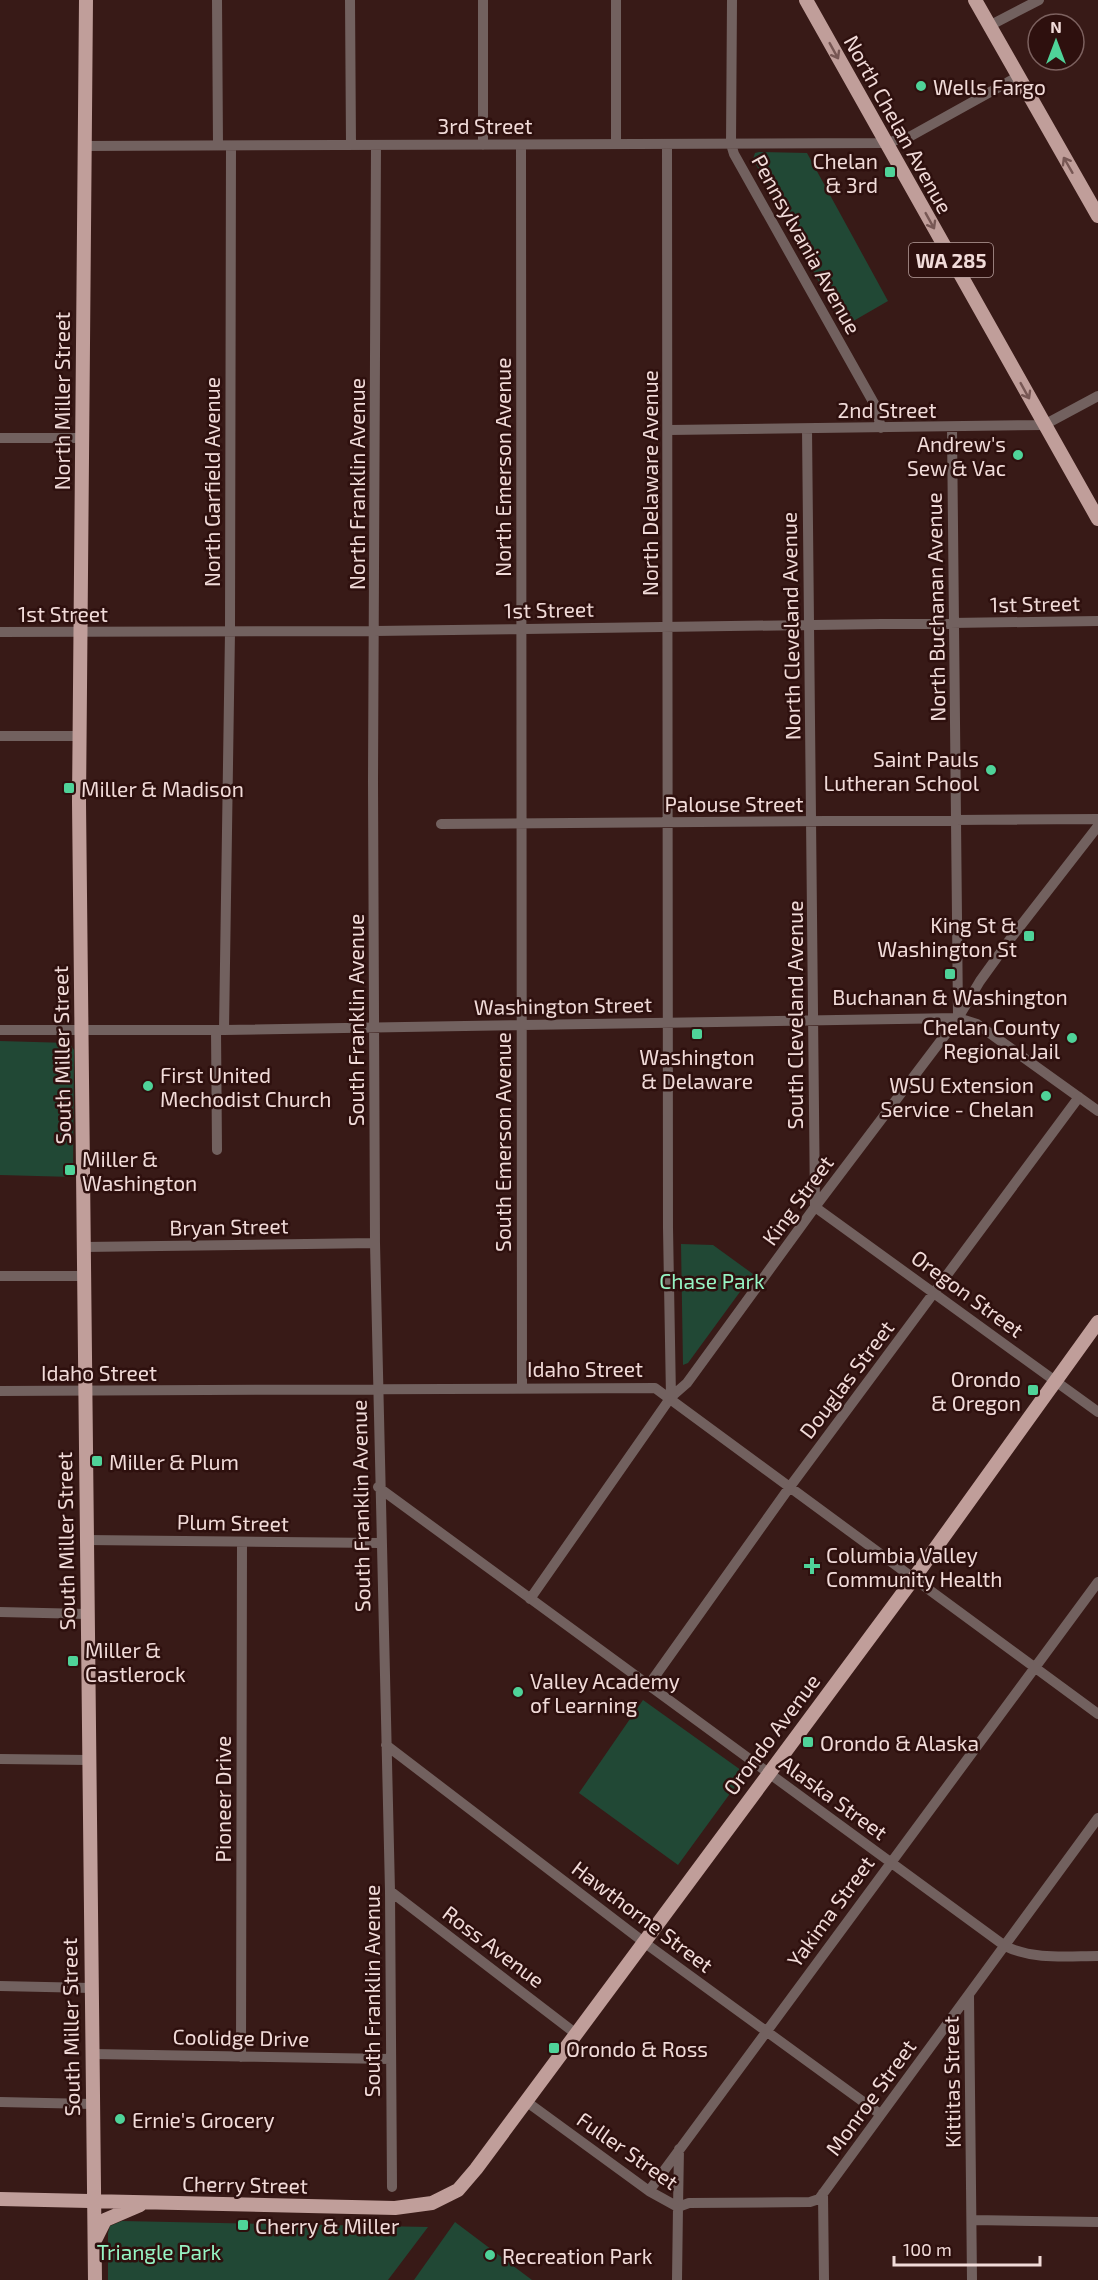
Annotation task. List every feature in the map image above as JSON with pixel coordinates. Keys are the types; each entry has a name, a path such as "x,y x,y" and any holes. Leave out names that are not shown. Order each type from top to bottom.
{"main road":[{"name":"North Miller Street","path":"79,802 86,0"},
{"name":"North Chelan Avenue","path":"806,0 1098,519"},
{"path":"975,0 1098,216"},
{"name":"South Miller Street","path":"79,802 94,2280"},
{"name":"Orondo Avenue","path":"476,2169 914,1578 1098,1322"},
{"name":"Cherry Street","path":"0,2199 395,2208 432,2203 458,2190 476,2169"},
{"path":"94,2243 105,2220 148,2203"}],"street":[{"path":"217,0 218,145"},
{"path":"350,0 351,145"},
{"path":"483,0 483,145"},
{"path":"616,0 616,144"},
{"name":"Pennsylvania Avenue","path":"732,0 731,144 740,167 876,407 881,428"},
{"path":"989,26 1039,0"},
{"name":"3rd Street","path":"84,146 886,143 911,136 1017,77"},
{"name":"North Delaware Avenue","path":"668,144 668,1022 671,1397"},
{"name":"North Franklin Avenue","path":"373,824 376,145"},
{"name":"North Emerson Avenue","path":"521,145 521,825"},
{"name":"North Garfield Avenue","path":"217,1150 230,632 231,146"},
{"name":"2nd Street","path":"669,430 1044,425 1098,396"},
{"name":"North Buchanan Avenue","path":"952,428 958,1018"},
{"name":"North Cleveland Avenue","path":"807,429 812,823"},
{"path":"0,438 82,438"},
{"name":"1st Street","path":"0,632 375,631 1098,621"},
{"path":"0,736 80,736"},
{"name":"Palouse Street","path":"441,824 812,823 1098,819"},
{"name":"South Cleveland Avenue","path":"812,823 815,1207"},
{"name":"South Franklin Avenue","path":"373,824 378,1487 390,1891 392,2187"},
{"name":"South Emerson Avenue","path":"521,825 522,1388"},
{"name":"King Street","path":"530,1599 671,1397 687,1383 815,1207 958,1018 980,981 1098,826"},
{"name":"Washington Street","path":"0,1030 220,1030 958,1018 977,1024 1098,1111"},
{"name":"Douglas Street","path":"648,1686 789,1488 1078,1097"},
{"name":"Oregon Street","path":"815,1207 1056,1379 1098,1412"},
{"name":"Bryan Street","path":"84,1247 375,1243"},
{"path":"0,1276 84,1276"},
{"name":"Idaho Street","path":"0,1391 655,1388 671,1397 789,1488 1098,1714"},
{"name":"Alaska Street","path":"378,1487 1005,1946 1018,1952 1035,1955 1098,1956"},
{"name":"Plum Street","path":"87,1540 380,1543"},
{"name":"Pioneer Drive","path":"241,2056 242,1542"},
{"name":"Yakima Street","path":"649,2191 1098,1582"},
{"path":"0,1612 87,1614"},
{"name":"Hawthorne Street","path":"386,1745 645,1943 880,2114"},
{"path":"0,1758 89,1760"},
{"name":"Kittitas Street","path":"972,2280 969,1996 1094,1829 1098,1818"},
{"name":"Ross Avenue","path":"390,1891 575,2033"},
{"path":"0,1986 91,1988"},
{"name":"Monroe Street","path":"823,2193 969,1996"},
{"name":"Coolidge Drive","path":"92,2054 391,2059"},
{"path":"0,2102 92,2104"},
{"name":"Fuller Street","path":"526,2102 649,2191 678,2207 677,2280"},
{"path":"679,2148 678,2207 695,2202 810,2202 819,2199 823,2193"},
{"path":"823,2193 824,2280"},
{"path":"972,2220 1098,2222"}],"green space":[{"path":"755,153 807,153 888,301 843,327 753,159"},
{"path":"0,1041 69,1043 74,1050 73,1177 0,1175"},
{"name":"Chase Park","path":"681,1244 713,1245 753,1274 688,1363 683,1365"},
{"path":"643,1700 745,1773 678,1865 579,1793"},
{"name":"Triangle Park","path":"122,2221 428,2227 388,2280 108,2280 108,2233 110,2226"},
{"path":"455,2222 532,2280 414,2280"}],"place":[{"name":"Wells Fargo","path":"921,86"},
{"name":"Chelan & 3rd","path":"890,172"},
{"name":"Andrew's Sew & Vac","path":"1018,455"},
{"name":"Saint Pauls Lutheran School","path":"991,770"},
{"name":"Miller & Madison","path":"69,788"},
{"name":"King St & Washington St","path":"1029,936"},
{"name":"Buchanan & Washington","path":"950,974"},
{"name":"Washington & Delaware","path":"697,1034"},
{"name":"Chelan County Regional Jail","path":"1072,1038"},
{"name":"First United Mechodist Church","path":"148,1086"},
{"name":"WSU Extension Service - Chelan","path":"1046,1096"},
{"name":"Miller & Washington","path":"70,1170"},
{"name":"Orondo & Oregon","path":"1033,1390"},
{"name":"Miller & Plum","path":"97,1461"},
{"name":"Columbia Valley Community Health","path":"812,1566"},
{"name":"Miller & Castlerock","path":"73,1661"},
{"name":"Valley Academy of Learning","path":"518,1692"},
{"name":"Orondo & Alaska","path":"808,1742"},
{"name":"Orondo & Ross","path":"554,2048"},
{"name":"Ernie's Grocery","path":"120,2119"},
{"name":"Cherry & Miller","path":"243,2225"},
{"name":"Recreation Park","path":"490,2255"}]}
